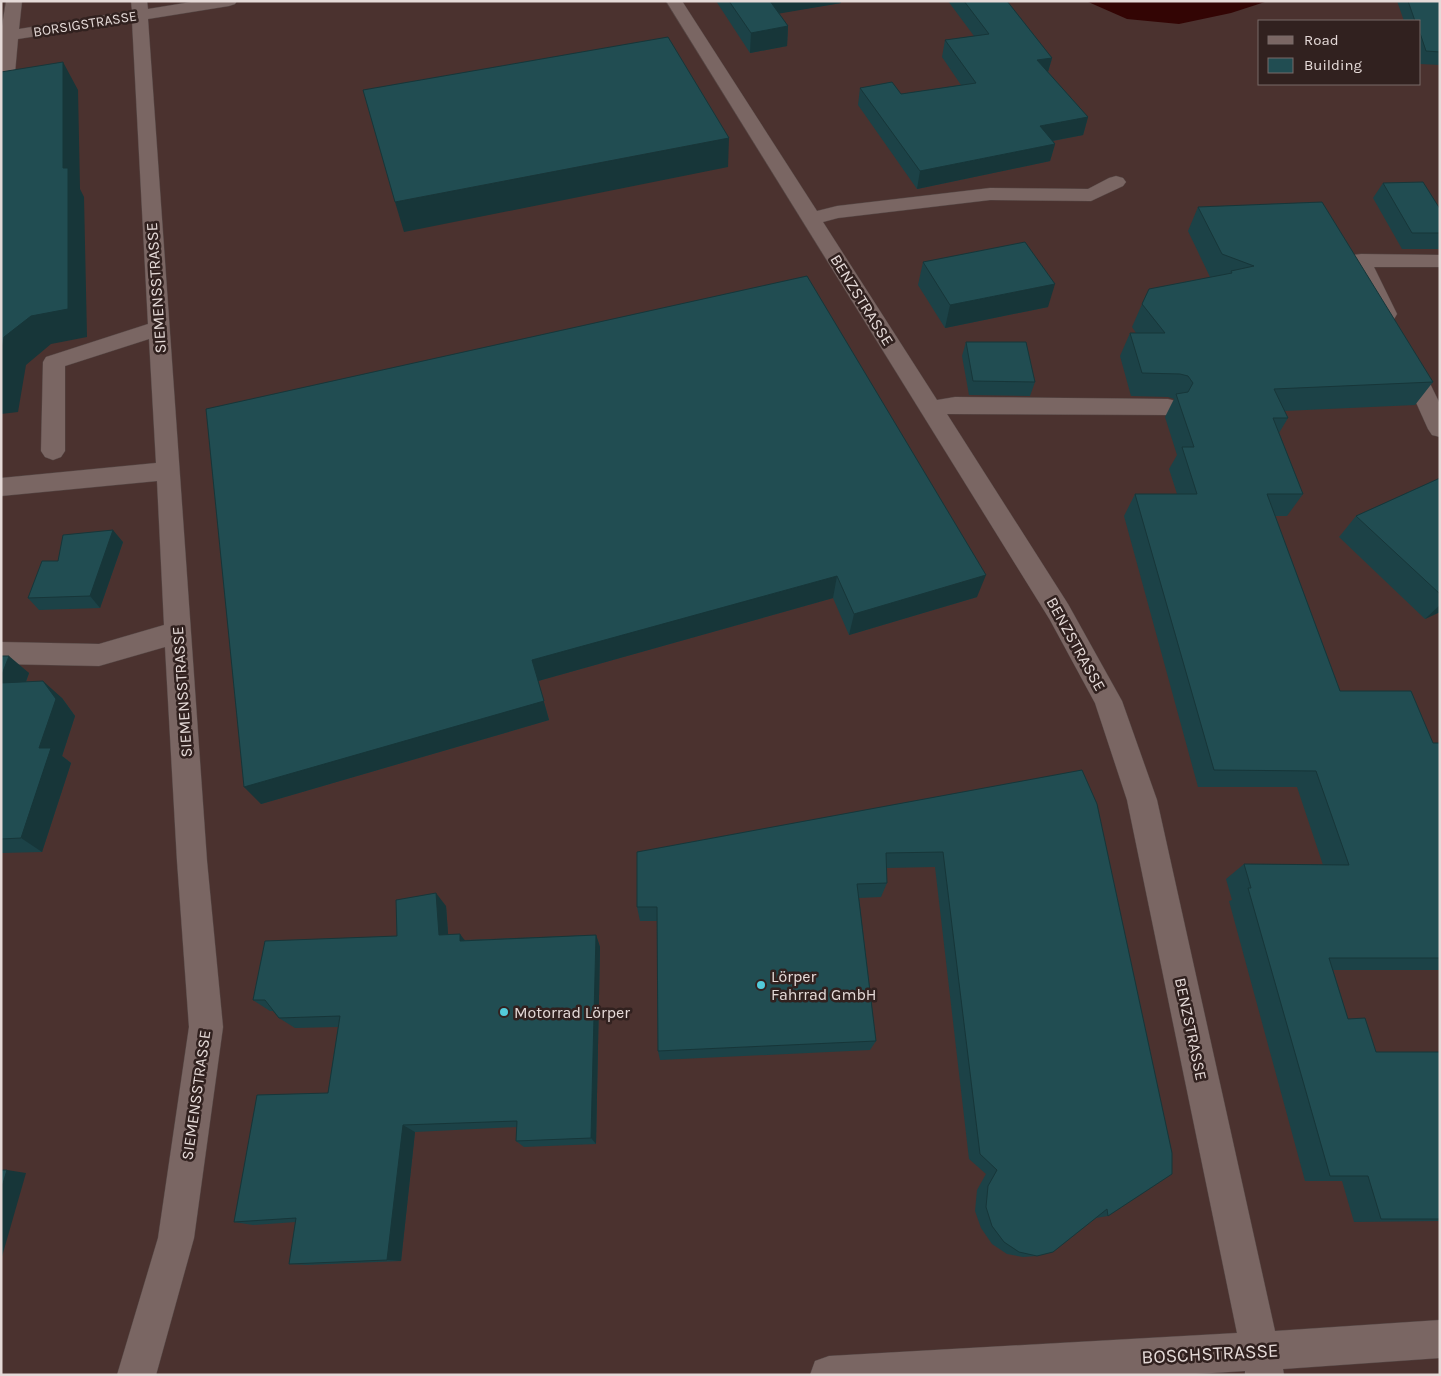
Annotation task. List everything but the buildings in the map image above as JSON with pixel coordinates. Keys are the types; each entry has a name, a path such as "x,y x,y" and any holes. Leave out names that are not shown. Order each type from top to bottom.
{"street":[{"path":"1,85 5,84 6,36 14,1"},
{"name":"BORSIGSTRASSE","path":"6,36 139,8 229,1"},
{"name":"BENZSTRASSE","path":"674,1 1059,612 1103,693 1142,800 1262,1363"},
{"name":"SIEMENSSTRASSE","path":"136,1375 176,1238 206,1027 192,861 139,8"},
{"path":"811,219 837,212 990,194 1091,195 1116,182"},
{"path":"1440,261 1361,260 1440,429"},
{"path":"53,451 54,362 159,328"},
{"path":"931,409 955,405 1168,407"},
{"path":"1,487 168,471"},
{"path":"1,653 99,655 178,632"},
{"name":"BOSCHSTRASSE","path":"830,1375 1262,1363 1440,1338"}],"shaded area":[{"path":"1,1 1440,1 1440,1375 1,1375"},
{"path":"1086,1 1268,1 1231,13 1179,24 1127,19"}],"place":[{"name":"Lörper Fahrrad GmbH","path":"761,985"},
{"name":"Motorrad Lörper","path":"504,1012"}]}
